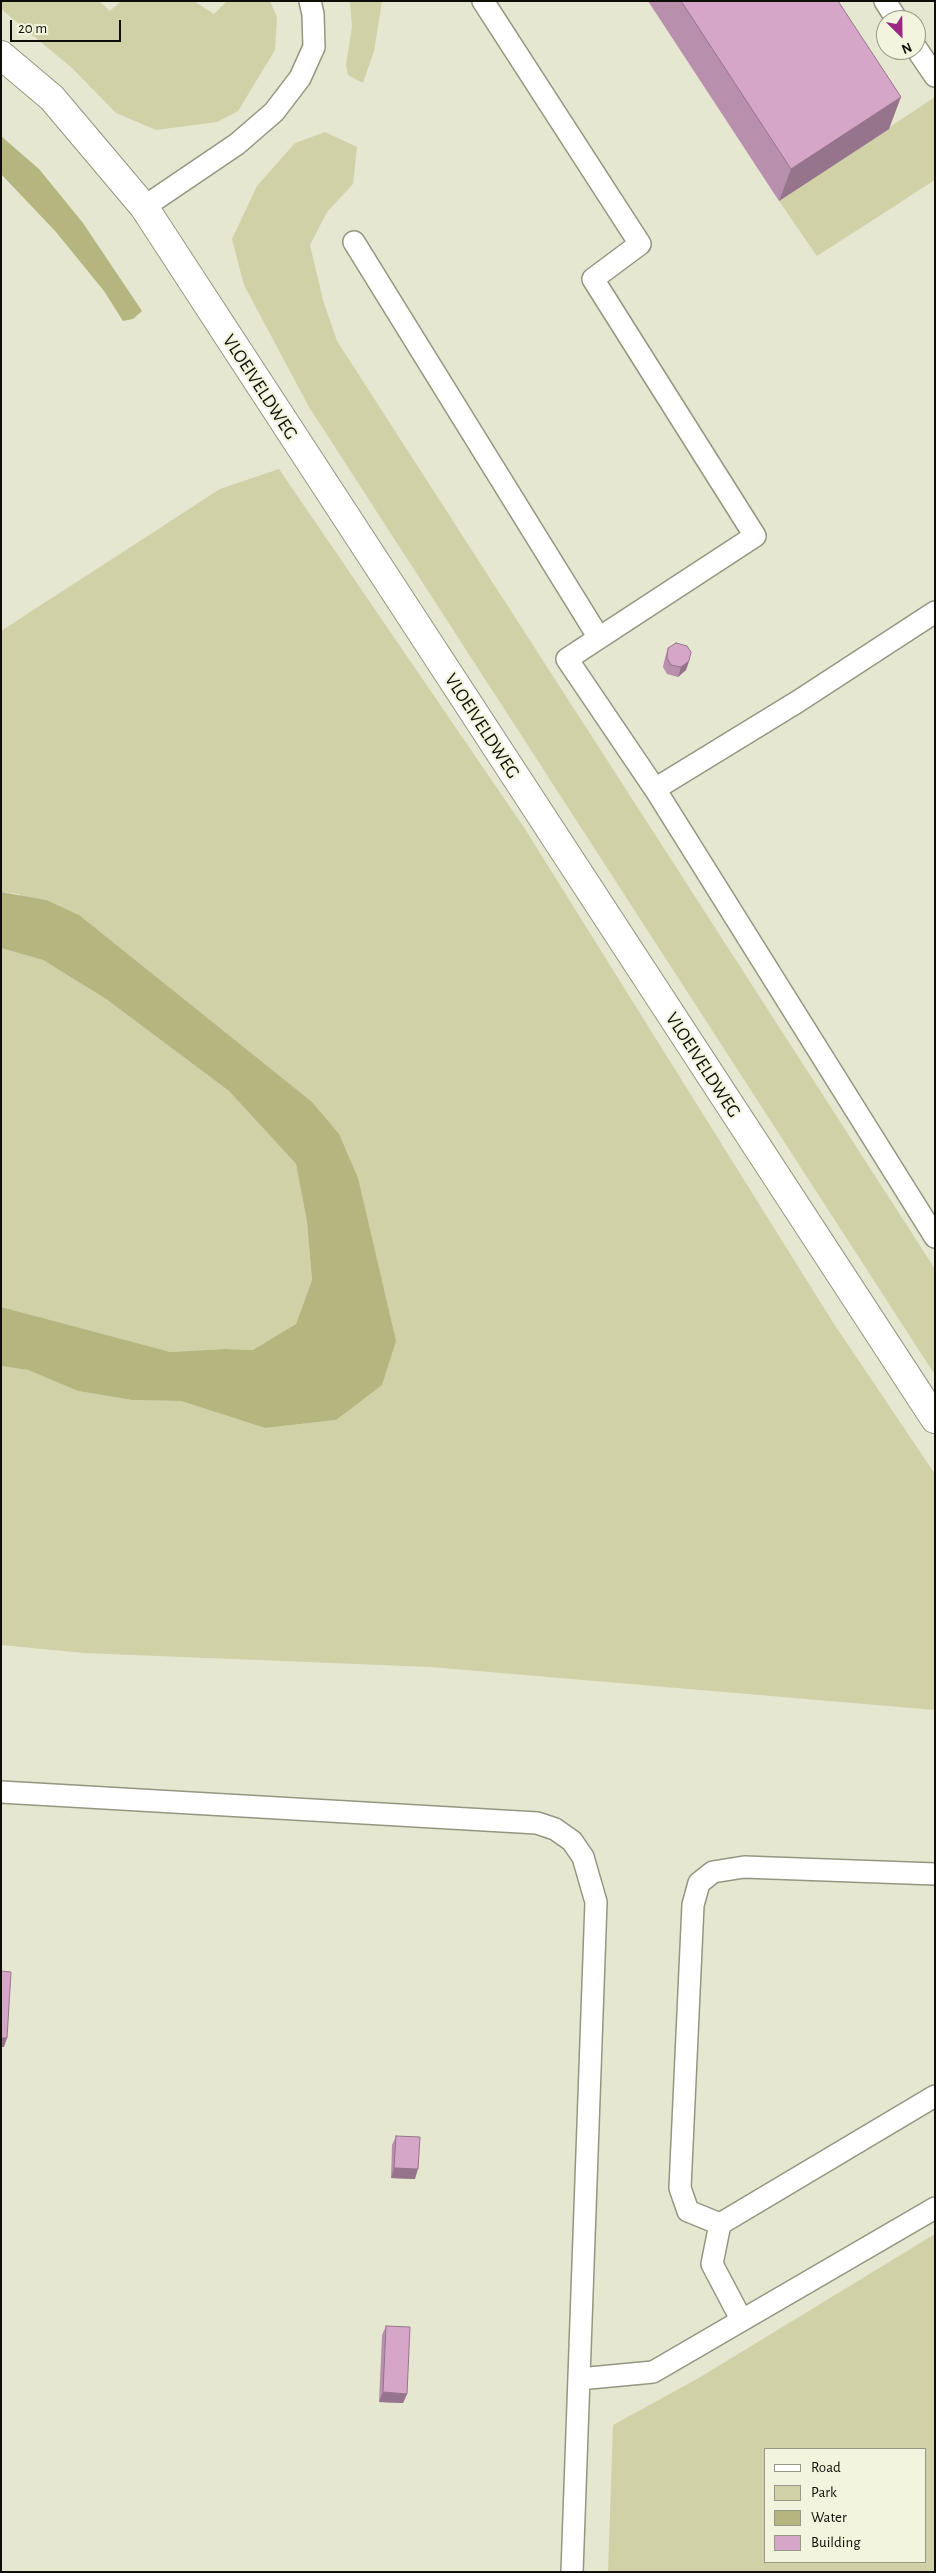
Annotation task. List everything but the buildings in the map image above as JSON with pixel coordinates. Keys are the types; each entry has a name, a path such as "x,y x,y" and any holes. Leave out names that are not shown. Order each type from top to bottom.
{"street":[{"name":"VLOEIVELDWEG","path":"1,55 52,98 144,207 935,1419"}],"lane":[{"path":"144,207 238,144 274,112 300,78 314,47 313,14 310,1"},
{"path":"483,1 640,244 593,279 755,536 567,659 655,789 935,1237"},
{"path":"924,60 935,76"},
{"path":"354,242 599,638"},
{"path":"655,789 797,702 935,612"},
{"path":"1,1792 537,1823 555,1829 572,1841 583,1857 596,1902 572,2572"},
{"path":"720,2224 688,2211 680,2188 693,1905 699,1883 713,1872 744,1867 935,1874"},
{"path":"741,2319 712,2264 720,2224 935,2096"},
{"path":"579,2379 654,2372 741,2319 935,2208"}],"green space":[{"path":"1,1 99,1 110,11 121,1 194,1 214,14 227,1 270,1 277,17 275,50 238,111 217,122 156,130 116,113 72,68 1,9"},
{"path":"350,1 382,1 374,51 363,83 348,75 346,65 352,27"},
{"path":"935,97 935,180 817,256 779,201"},
{"path":"325,132 357,147 353,184 327,212 310,245 323,300 337,341 935,1269 935,1375 309,407 244,285 232,239 257,186 295,143"},
{"path":"279,469 525,829 834,1324 935,1474 935,1710 431,1667 84,1653 1,1645 1,1366 28,1370 78,1391 132,1400 181,1401 265,1428 336,1420 358,1178 19,894 1,892 1,631 220,489"},
{"path":"1,948 43,960 106,999 229,1091 296,1164 307,1222 312,1280 296,1324 254,1350 225,1349 170,1352 125,1342 1,1307"},
{"path":"935,2234 935,2572 608,2572 613,2425 697,2379"}],"water":[{"path":"1,136 39,169 83,223 142,311 133,319 123,321 104,291 56,232 1,174"},
{"path":"1,892 46,900 79,915 312,1102 339,1134 358,1178 396,1341 382,1385 336,1420 265,1428 181,1401 132,1400 78,1391 28,1370 1,1366 1,1307 170,1352 225,1349 253,1350 296,1324 312,1280 307,1222 296,1164 229,1091 106,999 43,960 1,948"}]}
